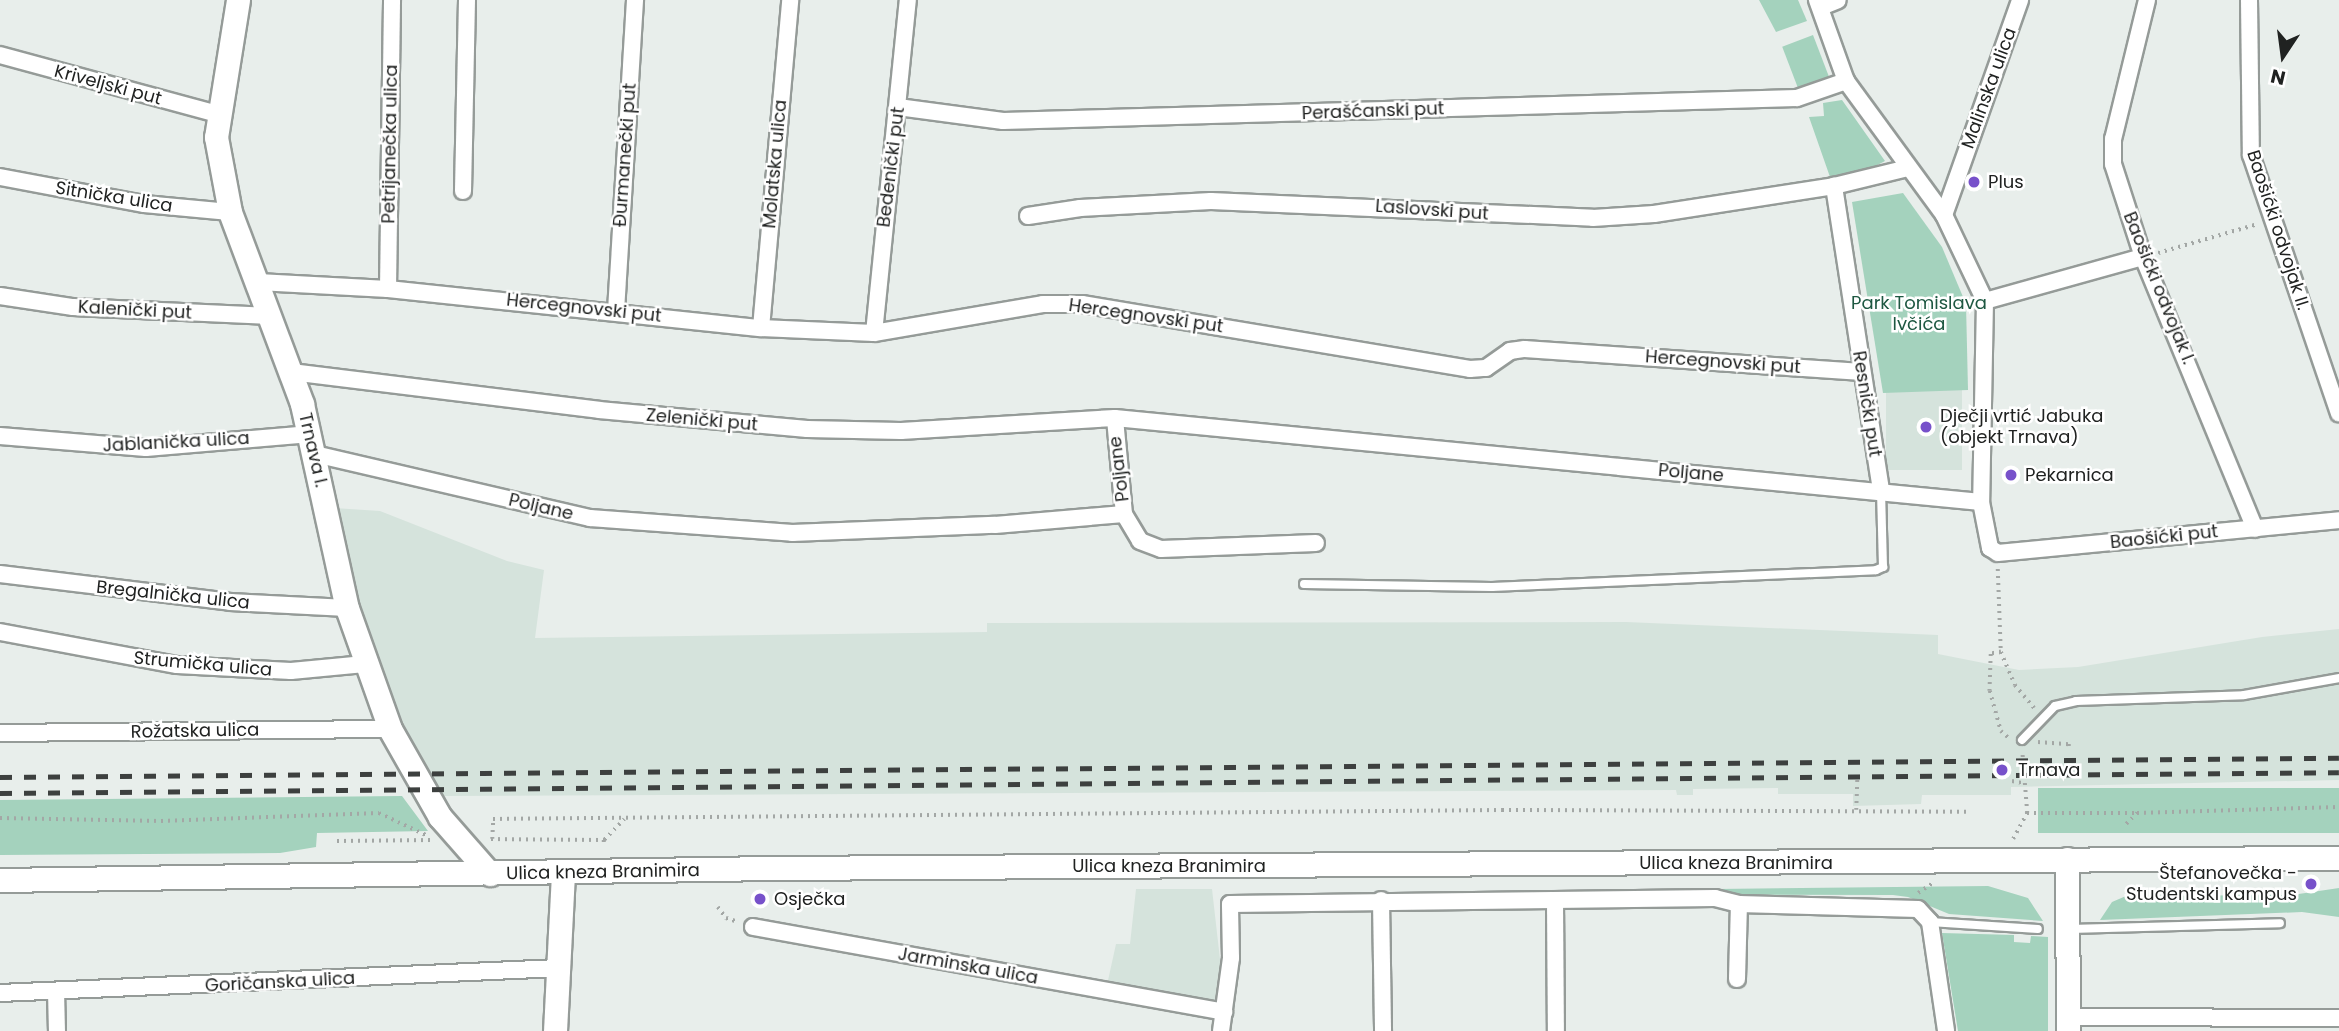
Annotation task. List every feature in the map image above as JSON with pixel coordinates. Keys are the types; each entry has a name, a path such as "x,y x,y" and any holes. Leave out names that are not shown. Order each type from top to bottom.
{"main road":[{"name":"Trnava I.","path":"237,0 217,114 218,159 230,212 291,372 312,444 347,608 390,729 440,817 490,874"},
{"name":"Ulica kneza Branimira","path":"0,880 2339,858"},
{"path":"2067,859 2068,1024"},
{"path":"555,1031 561,968 563,874"}],"street":[{"name":"Petrijanečka ulica","path":"388,289 392,0"},
{"path":"463,191 467,0"},
{"name":"Đurmanečki put","path":"615,311 635,0"},
{"name":"Molatska ulica","path":"761,328 790,0"},
{"name":"Bedenički put","path":"874,333 908,0"},
{"path":"1839,0 1819,4 1846,82 1944,215 1985,301 1981,502 1994,551"},
{"name":"Malinska ulica","path":"1944,215 2020,0"},
{"name":"Baošićki odvojak I.","path":"2147,0 2112,151 2143,257 2255,529"},
{"name":"Baošićki odvojak II.","path":"2249,0 2249,138 2271,220 2339,412"},
{"name":"Kriveljski put","path":"0,55 217,114"},
{"name":"Perašćanski put","path":"898,107 1003,121 1384,111 1797,98 1846,82"},
{"path":"1835,186 1908,168"},
{"name":"Sitnička ulica","path":"0,177 144,204 230,212"},
{"name":"Laslovski put","path":"1028,216 1080,208 1211,201 1422,207 1580,218 1665,212 1835,186"},
{"name":"Resnički put","path":"1835,186 1861,372 1881,490"},
{"path":"1985,301 2143,257"},
{"name":"Hercegnovski put","path":"258,282 388,289 761,328 874,333 1043,304 1082,304 1470,369 1486,368 1510,351 1525,349 1861,372"},
{"name":"Kalenički put","path":"0,296 73,307 271,316"},
{"name":"Zelenički put","path":"291,372 599,410 807,429 901,430 1115,418"},
{"name":"Poljane","path":"312,444 590,518 725,531 905,529 1124,514 1115,418 1881,490 1981,502"},
{"name":"Jablanička ulica","path":"0,436 146,448 312,444"},
{"path":"1124,514 1140,541 1161,549 1316,543"},
{"name":"Baošićki put","path":"1994,551 2339,520"},
{"name":"Bregalnička ulica","path":"0,574 230,602 347,608"},
{"name":"Strumička ulica","path":"0,632 158,663 291,671 365,664"},
{"name":"Rožatska ulica","path":"0,733 390,729"},
{"name":"Ulica kneza Branimira","path":"1224,1013 1231,958 1230,904 1381,900 1715,898 1739,904 1904,906 1926,917"},
{"path":"1381,900 1383,1031"},
{"path":"1555,900 1556,1031"},
{"path":"1737,979 1739,904"},
{"path":"1926,917 1946,1031"},
{"name":"Jarminska ulica","path":"753,927 1224,1013"},
{"name":"Goričanska ulica","path":"0,993 561,968"},
{"path":"56,991 57,1031"},
{"path":"1221,1031 1224,1013"},
{"path":"2068,1024 2339,1018"}],"lane":[{"path":"1304,584 1492,587 1876,570 1883,567 1881,490"},
{"path":"2022,740 2055,706 2076,701 2244,695 2339,678"},
{"path":"1926,917 2038,929"},
{"path":"2067,929 2280,923"}],"path":[{"path":"2143,257 2271,220"},
{"path":"1994,551 2001,652 2017,689 2042,717"},
{"path":"2001,652 1991,654 1993,710 2001,732 2009,740 2069,744 2069,748"},
{"path":"2012,839 2026,813 2022,783 2022,740"},
{"path":"1856,810 1857,780"},
{"path":"2012,781 2022,783"},
{"path":"2026,813 2137,813 2339,807"},
{"path":"492,839 493,819 1856,810 1968,812"},
{"path":"0,818 161,821 379,813 436,839 337,841"},
{"path":"2126,824 2137,813"},
{"path":"604,847 604,840 624,819"},
{"path":"478,839 604,840"},
{"path":"718,907 726,918 753,927"}],"shaded area":[{"name":"Dječji vrtić Jabuka (objekt Trnava)","path":"1886,384 1962,384 1962,470 1886,470"},
{"path":"334,508 380,511 507,561 544,570 535,638 987,632 987,623 1626,622 1938,635 1938,654 2019,670 2078,667 2262,637 2339,629 2339,780 2011,787 2011,795 1922,795 1921,804 1853,806 1853,794 1778,794 1778,788 1693,789 1693,795 1677,795 1676,790 442,796 403,734 362,627"},
{"path":"1136,889 1212,889 1221,968 1215,1003 1107,985 1116,944 1130,944"}],"green space":[{"path":"1759,0 1798,0 1807,21 1776,32"},
{"path":"1813,35 1830,79 1799,91 1782,47"},
{"path":"1842,100 1885,161 1866,171 1830,177 1809,117 1824,116 1823,103"},
{"name":"Park Tomislava Ivčića","path":"1903,193 1942,247 1966,304 1968,390 1883,393 1852,202"},
{"path":"2038,788 2339,788 2339,833 2038,833"},
{"path":"402,796 428,831 317,833 316,847 280,853 0,855 0,800"},
{"path":"1988,886 2028,898 2043,921 1949,914 1908,897 1893,895 1270,894"},
{"path":"2339,888 2339,917 2302,912 2100,920 2112,902 2126,896 2292,895"},
{"path":"1942,933 2014,935 2014,942 2030,943 2031,936 2048,937 2048,1031 1958,1031"}],"railway":[{"path":"0,777 2339,758"},
{"path":"0,793 2339,772"}],"place":[{"name":"Plus","path":"1974,182"},
{"name":"Dječji vrtić Jabuka (objekt Trnava)","path":"1926,427"},
{"name":"Pekarnica","path":"2011,475"},
{"name":"Trnava","path":"2002,770"},
{"name":"Štefanovečka - Studentski kampus","path":"2311,884"},
{"name":"Osječka","path":"760,899"}]}
